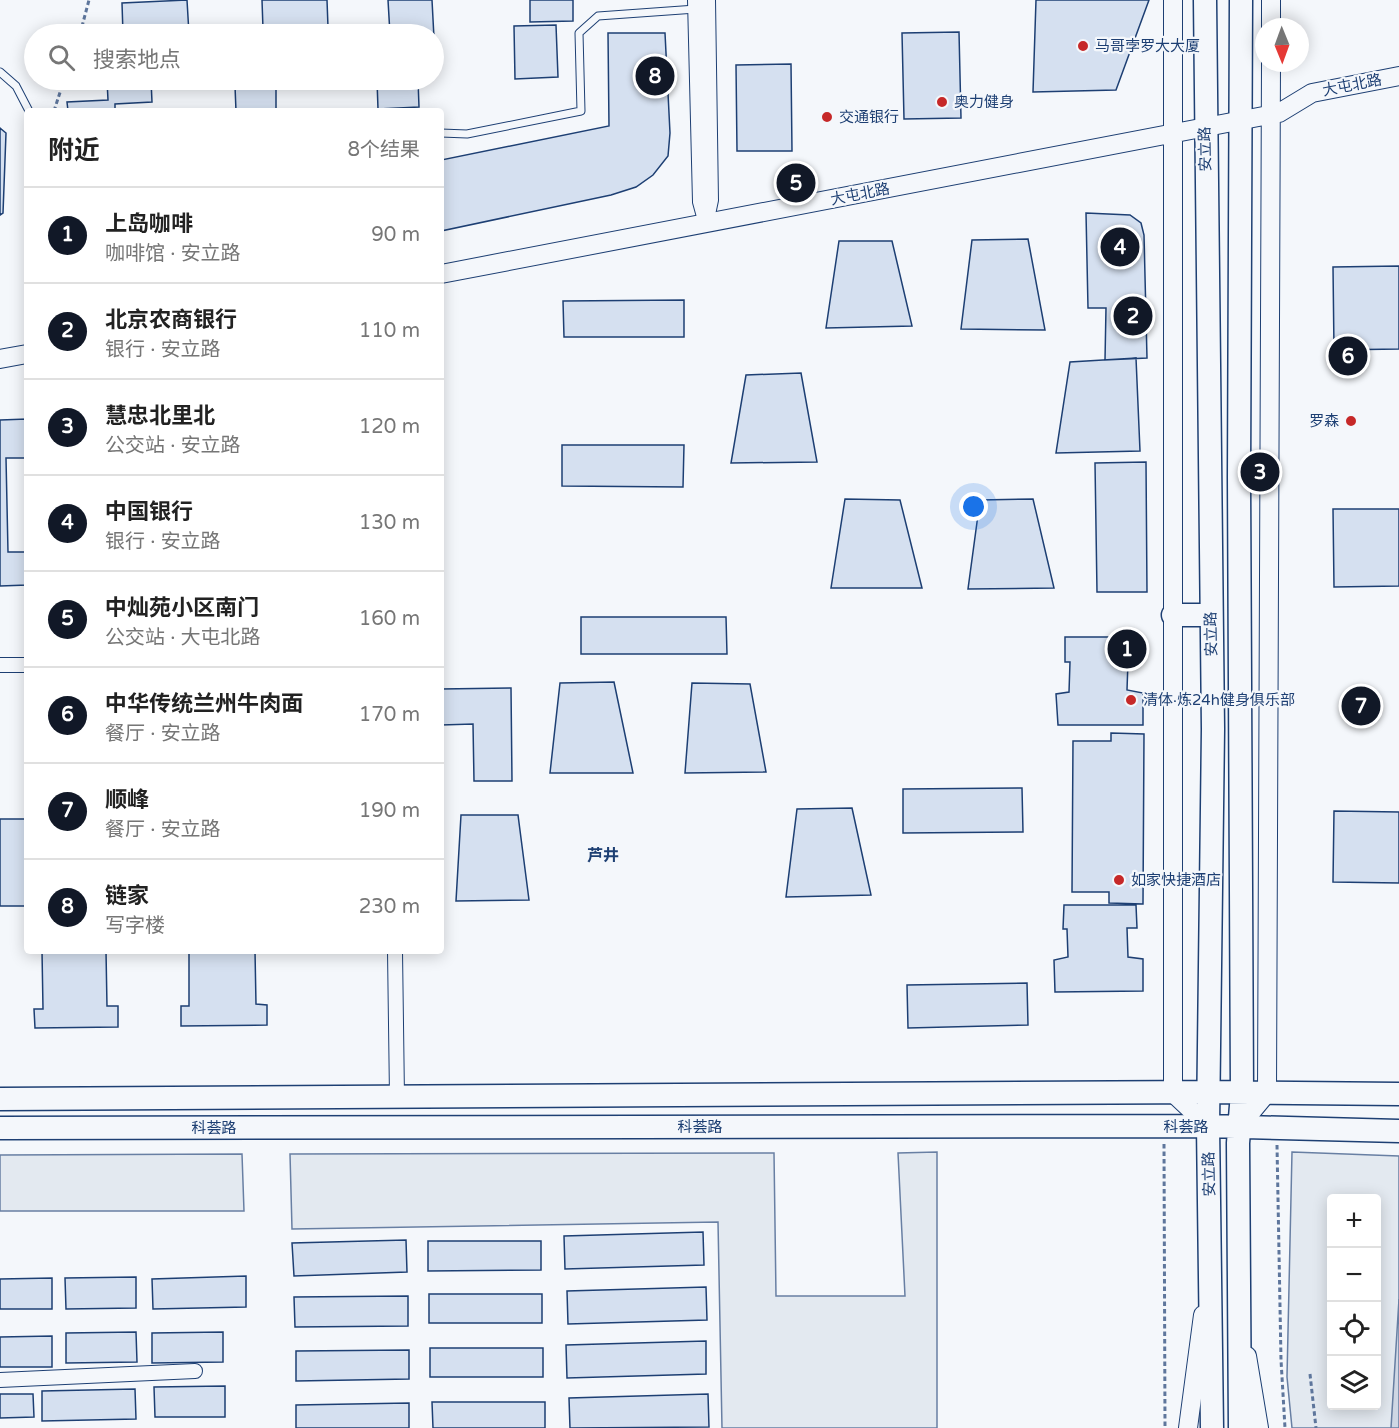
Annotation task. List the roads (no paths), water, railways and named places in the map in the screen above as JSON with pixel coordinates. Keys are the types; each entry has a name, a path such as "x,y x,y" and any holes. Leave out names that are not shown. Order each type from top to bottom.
{"main road":[{"name":"安立路","path":"1205,0 1204,127 1213,729 1208,1126 1212,1428"},
{"name":"安立路","path":"1240,1428 1238,1128 1242,1093 1239,477 1241,0"},
{"path":"1173,615 1210,615"},
{"name":"科荟路","path":"0,1099 1209,1092 1399,1094"},
{"name":"科荟路","path":"0,1128 1208,1126 1399,1131"}],"street":[{"path":"1173,0 1173,1093 1208,1126"},
{"path":"1271,0 1271,18"},
{"path":"702,4 711,200 706,225"},
{"path":"1238,1128 1267,1093 1271,72"},
{"name":"大屯北路","path":"444,273 706,225 1279,113 1312,93 1399,76"},
{"path":"0,359 24,355"},
{"path":"0,665 24,665"},
{"path":"395,954 397,1096"},
{"name":"安立路","path":"1188,1428 1210,1269"},
{"name":"安立路","path":"1238,1299 1259,1428"},
{"path":"0,1380 195,1371"}],"lane":[{"path":"444,133 467,134 581,111 579,33 598,16 702,4"},
{"path":"0,72 16,86 27,108"}],"place":[{"name":"马哥孛罗大大厦","path":"1083,46"},
{"name":"链家","path":"655,76"},
{"name":"奥力健身","path":"942,102"},
{"name":"交通银行","path":"827,117"},
{"name":"中灿苑小区南门","path":"796,183"},
{"name":"中国银行","path":"1120,247"},
{"name":"北京农商银行","path":"1133,316"},
{"name":"中华传统兰州牛肉面","path":"1348,356"},
{"name":"罗森","path":"1351,421"},
{"name":"慧忠北里北","path":"1260,472"},
{"name":"上岛咖啡","path":"1127,649"},
{"name":"清体·炼24h健身俱乐部","path":"1131,700"},
{"name":"顺峰","path":"1361,706"},
{"name":"如家快捷酒店","path":"1119,880"}],"district":[{"name":"芦井","path":"603,855"}]}
